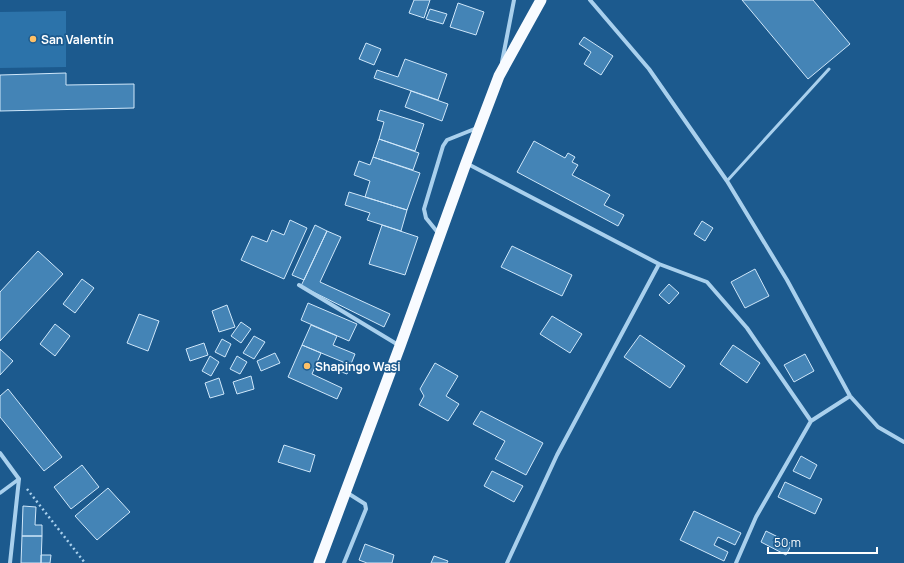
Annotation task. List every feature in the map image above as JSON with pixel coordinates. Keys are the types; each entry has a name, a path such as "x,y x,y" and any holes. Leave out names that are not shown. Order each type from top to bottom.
{"highway":[{"path":"319,563 499,76 541,0"}],"street":[{"path":"499,76 514,0"},
{"path":"590,0 649,69 727,181 787,280 850,396 878,427 904,442"},
{"path":"440,236 426,218 424,209 443,146 447,140 479,127"},
{"path":"466,163 659,264 707,282 747,328 811,421"},
{"path":"507,563 557,455 659,264"},
{"path":"298,285 400,346"},
{"path":"736,563 756,517 811,421 850,396"},
{"path":"0,453 19,479 10,563"},
{"path":"0,493 19,479"},
{"path":"344,563 366,508 365,504 346,491"}],"lane":[{"path":"727,181 829,69"}],"path":[{"path":"19,479 85,563"}],"shaded area":[{"name":"San Valentín","path":"66,11 66,67 0,68 0,12"}],"building":[{"path":"414,0 430,0 424,18 409,13"},
{"path":"742,0 813,0 850,44 808,79"},
{"path":"458,3 484,12 476,35 450,27"},
{"path":"430,9 447,14 443,24 426,19"},
{"path":"584,37 613,56 601,75 584,64 591,52 579,44"},
{"path":"366,43 381,49 374,65 359,59"},
{"path":"405,59 447,74 438,100 374,78 377,70 398,77"},
{"path":"66,73 66,85 134,84 134,108 0,111 0,75"},
{"path":"411,91 448,104 442,121 405,107"},
{"path":"380,110 424,124 415,151 379,139 384,122 377,120"},
{"path":"379,139 419,153 413,170 373,157"},
{"path":"534,141 565,158 568,153 575,157 572,162 578,165 572,175 610,195 604,205 624,215 618,226 517,172"},
{"path":"373,157 420,173 407,210 365,197 370,181 354,175 359,161 370,165"},
{"path":"349,192 407,210 401,231 367,220 370,213 345,205"},
{"path":"290,220 307,228 284,279 241,260 252,236 267,242 272,230 284,235"},
{"path":"702,221 713,228 705,241 694,234"},
{"path":"315,225 327,231 304,280 292,275"},
{"path":"382,225 418,237 405,275 369,264"},
{"path":"327,231 341,237 320,282 390,314 384,327 301,286"},
{"path":"512,246 572,275 562,296 501,267"},
{"path":"38,251 63,274 0,341 0,292"},
{"path":"755,269 769,296 745,308 731,282"},
{"path":"82,279 94,288 75,313 63,304"},
{"path":"669,284 679,293 669,304 659,295"},
{"path":"308,303 357,324 349,341 301,320"},
{"path":"227,305 235,327 219,332 212,311"},
{"path":"139,314 159,321 148,351 127,343"},
{"path":"552,316 582,334 570,353 540,334"},
{"path":"241,322 251,329 241,343 231,336"},
{"path":"55,324 70,336 55,356 40,344"},
{"path":"311,325 337,336 333,345 355,354 347,374 339,371 343,362 302,345"},
{"path":"640,335 685,366 670,388 624,357"},
{"path":"254,336 265,342 254,359 243,353"},
{"path":"222,339 231,344 225,357 215,352"},
{"path":"204,343 208,355 190,361 186,349"},
{"path":"302,345 321,353 312,374 342,388 337,399 288,377"},
{"path":"733,345 760,363 747,383 720,364"},
{"path":"0,349 13,361 0,375"},
{"path":"275,353 280,363 261,371 257,361"},
{"path":"805,354 814,371 794,382 784,365"},
{"path":"210,356 219,362 211,376 202,371"},
{"path":"237,356 247,362 240,374 230,369"},
{"path":"435,363 458,376 446,396 459,404 448,421 419,405 424,396 420,389"},
{"path":"251,376 254,389 237,394 233,382"},
{"path":"219,378 224,394 210,398 205,383"},
{"path":"8,389 62,457 44,471 0,417 0,396"},
{"path":"481,411 543,443 526,475 495,459 505,441 473,424"},
{"path":"284,445 315,455 310,472 278,462"},
{"path":"801,456 817,465 810,479 793,471"},
{"path":"82,465 99,487 71,509 54,487"},
{"path":"492,471 523,486 514,502 484,486"},
{"path":"785,482 822,499 815,514 778,497"},
{"path":"108,488 130,512 97,540 75,516"},
{"path":"23,506 36,507 35,525 42,525 42,536 22,536"},
{"path":"694,511 741,533 735,545 718,537 714,545 728,552 724,561 680,540"},
{"path":"766,531 792,544 786,555 761,542"},
{"path":"22,536 42,536 41,563 21,563"},
{"path":"365,544 394,555 392,563 367,563 359,560"},
{"path":"41,555 51,555 50,563 41,563"},
{"path":"434,556 448,561 447,563 431,563"}],"place":[{"name":"San Valentín","path":"33,39"},
{"name":"Shapingo Wasi","path":"307,366"}]}
